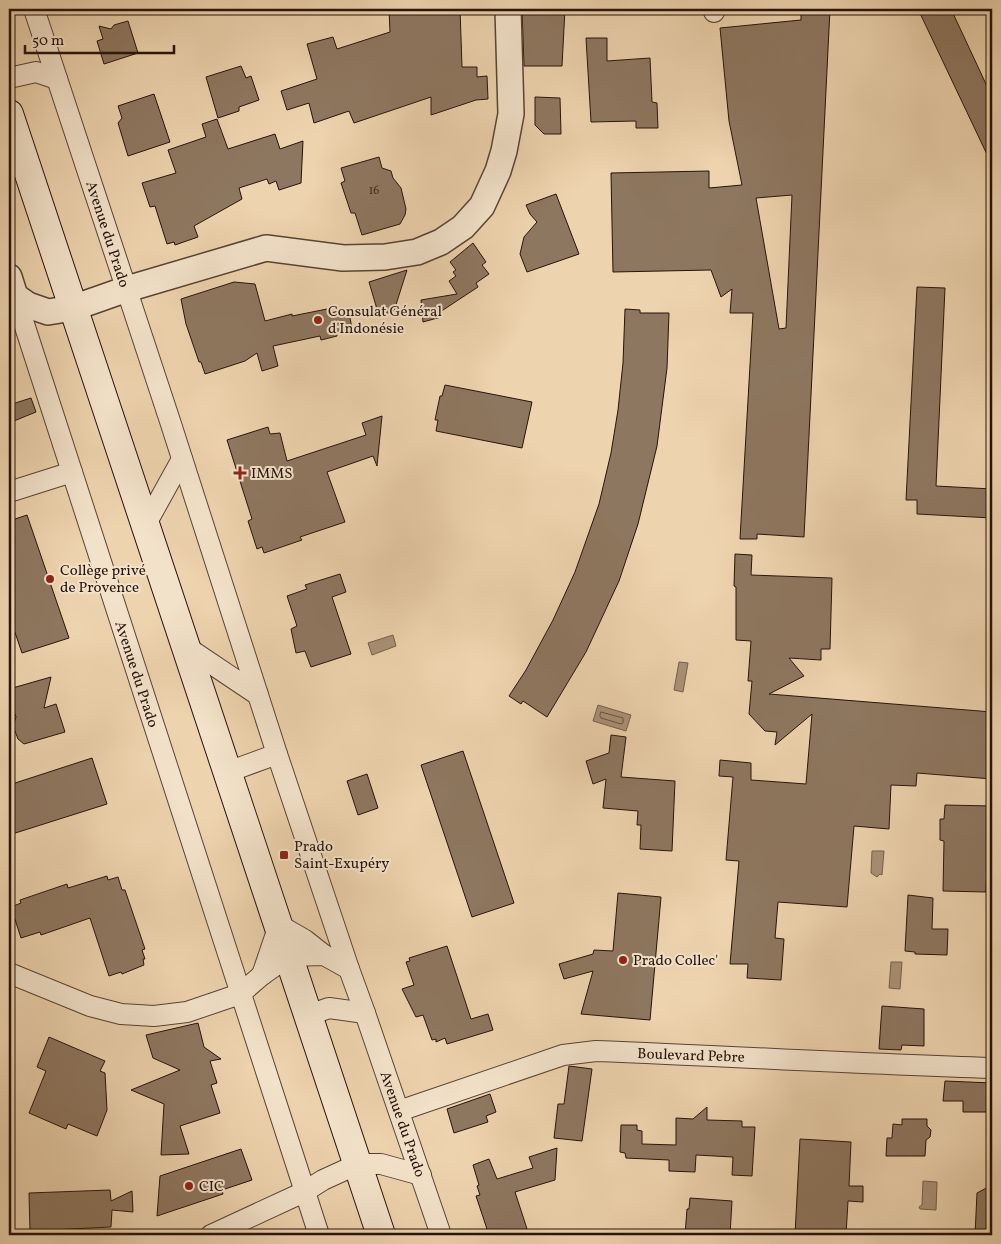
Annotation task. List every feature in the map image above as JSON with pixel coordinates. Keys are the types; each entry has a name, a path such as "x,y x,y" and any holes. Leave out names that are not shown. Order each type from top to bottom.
{"main road":[{"path":"9,114 381,1235"}],"street":[{"name":"Avenue du Prado","path":"34,9 127,289 277,754 440,1235"},
{"name":"Avenue du Prado","path":"12,287 28,305 48,312 73,308 127,289 266,248 343,258 386,257 417,252 441,242 463,227 482,206 498,171 504,151 511,114 508,9"},
{"path":"9,78 36,72 57,79"},
{"name":"Avenue du Prado","path":"12,287 318,1235"},
{"path":"146,524 182,459"},
{"path":"9,492 72,472"},
{"path":"184,646 258,695"},
{"path":"228,772 277,754"},
{"path":"262,975 279,925 349,969"},
{"path":"9,973 90,1006 121,1014 154,1016 187,1012 240,994 262,975 289,956 324,955"},
{"path":"309,1015 329,1008 365,1013"},
{"name":"Boulevard Pebre","path":"399,1112 563,1055 596,1051 992,1068"},
{"path":"211,1235 304,1192 323,1180 358,1164 381,1164 421,1175"}],"water":[{"path":"393,635 396,646 372,655 368,643"},
{"path":"679,662 688,663 683,692 674,690"},
{"path":"598,705 631,715 626,731 593,721"},
{"path":"872,851 884,851 882,875 880,874 877,877 871,873"},
{"path":"891,962 902,962 900,989 889,988"},
{"path":"923,1181 937,1182 936,1210 920,1209 919,1207 922,1205"}],"building":[{"path":"389,9 460,9 462,67 477,67 477,77 487,76 488,99 476,100 431,115 431,97 354,123 349,111 314,123 309,103 287,110 281,91 317,79 307,44 333,37 337,49 390,32"},
{"path":"522,9 565,9 562,66 524,66"},
{"path":"801,9 830,9 804,537 757,534 757,539 740,539 753,313 730,313 732,289 721,297 711,270 613,272 611,173 709,171 709,188 742,185 729,121 720,28 801,20","holes":["792,195 786,328 779,329 756,198"]},
{"path":"918,9 951,9 992,97 992,165"},
{"path":"128,21 138,53 104,64 97,41 103,39 99,26 111,29 114,25"},
{"path":"586,38 607,38 607,61 650,58 652,102 657,103 658,128 636,128 636,121 591,122"},
{"path":"241,66 246,78 251,76 259,100 239,107 239,111 218,118 206,77"},
{"path":"154,94 170,142 128,156 118,123 122,118 118,106"},
{"path":"535,97 560,98 561,134 544,134 535,125"},
{"path":"217,119 228,149 275,134 280,149 303,141 301,183 279,190 276,181 269,184 267,179 239,188 242,199 194,226 198,237 175,245 174,242 167,244 155,206 150,207 142,183 176,173 168,150 206,137 202,124"},
{"path":"379,157 382,168 391,171 393,178 401,188 406,209 405,215 400,224 362,235 355,213 351,213 341,183 345,181 341,168"},
{"path":"556,194 579,254 527,272 520,254 524,237 537,222 530,214 526,205"},
{"path":"473,243 486,262 482,265 489,274 476,283 478,287 440,312 441,317 423,322 421,300 457,294 449,281 456,276 453,272 456,270 450,262"},
{"path":"407,270 394,311 379,316 369,282"},
{"path":"234,282 255,284 265,321 292,314 292,316 327,309 328,314 348,308 352,328 336,332 337,336 321,340 320,336 273,346 278,366 262,371 257,353 245,361 205,374 186,324 181,299"},
{"path":"917,287 945,288 936,486 992,489 992,518 917,514 917,500 906,500"},
{"path":"625,309 640,310 640,313 669,313 667,368 657,446 638,524 619,581 586,652 547,717 523,701 521,704 509,696 526,670 553,620 575,572 599,504 611,453 618,410 623,363"},
{"path":"445,385 532,402 522,448 436,431 438,420 435,420 440,396 442,396"},
{"path":"31,398 36,412 9,423 9,405"},
{"path":"382,416 377,466 373,456 327,472 345,522 300,537 302,540 264,553 262,547 257,549 248,521 252,519 227,440 268,427 270,434 280,433 287,461 366,435 362,423"},
{"path":"27,515 69,638 22,653 9,615 9,521"},
{"path":"735,554 752,555 751,575 832,578 830,649 821,649 821,660 789,658 804,676 769,694 992,712 992,779 917,773 916,786 891,785 889,829 854,826 847,907 778,902 775,938 784,939 781,980 747,978 748,964 730,964 739,861 726,860 733,777 719,776 720,760 751,763 751,780 806,784 812,714 775,745 777,732 765,731 749,714 752,681 748,681 751,641 736,640"},
{"path":"340,574 346,592 332,597 351,654 311,667 305,651 296,653 291,629 297,626 287,596 307,589 305,585"},
{"path":"51,677 44,708 56,704 65,732 24,744 18,739 13,726 16,717 9,697 9,689"},
{"path":"611,735 626,737 621,777 675,781 672,851 640,849 641,825 637,825 638,811 603,808 606,779 593,784 586,761 609,753"},
{"path":"463,751 514,903 472,917 421,765"},
{"path":"92,758 107,804 9,835 9,785"},
{"path":"367,774 378,808 358,815 347,781"},
{"path":"945,805 992,806 992,837 988,837 986,892 943,891 944,841 940,840 940,819 944,819"},
{"path":"107,876 108,880 118,877 122,890 125,890 145,949 142,950 145,959 143,959 144,965 122,974 121,972 109,976 90,918 41,935 40,932 21,938 11,907 21,903 20,900 67,884 68,888"},
{"name":"Prado Collec'","path":"618,893 661,897 650,1020 581,1014 593,971 564,979 559,964 593,954 594,950 613,951"},
{"path":"908,895 933,898 932,929 948,929 947,955 915,954 915,952 905,951"},
{"path":"447,946 471,1019 488,1014 493,1030 447,1044 445,1038 436,1042 436,1039 432,1040 423,1015 416,1017 402,989 414,985 406,962 410,961 409,958"},
{"path":"882,1006 924,1009 924,1046 902,1045 901,1050 879,1049"},
{"path":"198,1023 204,1047 221,1059 210,1061 217,1083 211,1085 220,1113 180,1126 189,1154 161,1155 164,1104 131,1090 180,1070 153,1058 146,1035"},
{"path":"49,1037 105,1061 100,1071 105,1073 107,1110 97,1136 68,1124 66,1129 29,1113 46,1071 37,1067"},
{"path":"569,1066 592,1069 582,1141 554,1138 558,1104 564,1104"},
{"path":"945,1081 992,1083 992,1112 963,1112 963,1101 943,1101"},
{"path":"490,1094 496,1112 486,1116 488,1122 454,1133 447,1109"},
{"path":"707,1107 707,1120 742,1121 742,1127 755,1127 752,1176 732,1175 733,1157 696,1155 695,1172 669,1171 669,1160 626,1158 625,1153 620,1152 621,1125 637,1125 637,1130 642,1131 642,1144 676,1145 676,1118 693,1119"},
{"path":"902,1119 927,1119 927,1126 931,1130 930,1137 926,1140 925,1156 886,1156 887,1138 892,1138 893,1124 902,1125"},
{"path":"800,1139 851,1142 849,1186 863,1186 863,1202 848,1201 846,1235 795,1235"},
{"path":"557,1148 555,1180 515,1192 529,1235 489,1235 476,1196 480,1195 473,1165 489,1159 497,1179 533,1168 529,1157"},
{"path":"241,1149 252,1180 222,1190 223,1194 157,1216 160,1176"},
{"path":"992,1185 992,1235 975,1235 977,1193"},
{"path":"110,1190 111,1201 132,1191 133,1212 112,1210 111,1227 30,1231 29,1193"},
{"path":"690,1198 732,1201 730,1235 685,1235"}],"place":[{"name":"Consulat Général d'Indonésie","path":"318,320"},
{"name":"IMMS","path":"240,473"},
{"name":"Collège privé de Provence","path":"50,579"},
{"name":"Prado Saint-Exupéry","path":"284,855"},
{"name":"Prado Collec'","path":"623,960"},
{"name":"CIC","path":"189,1186"}]}
